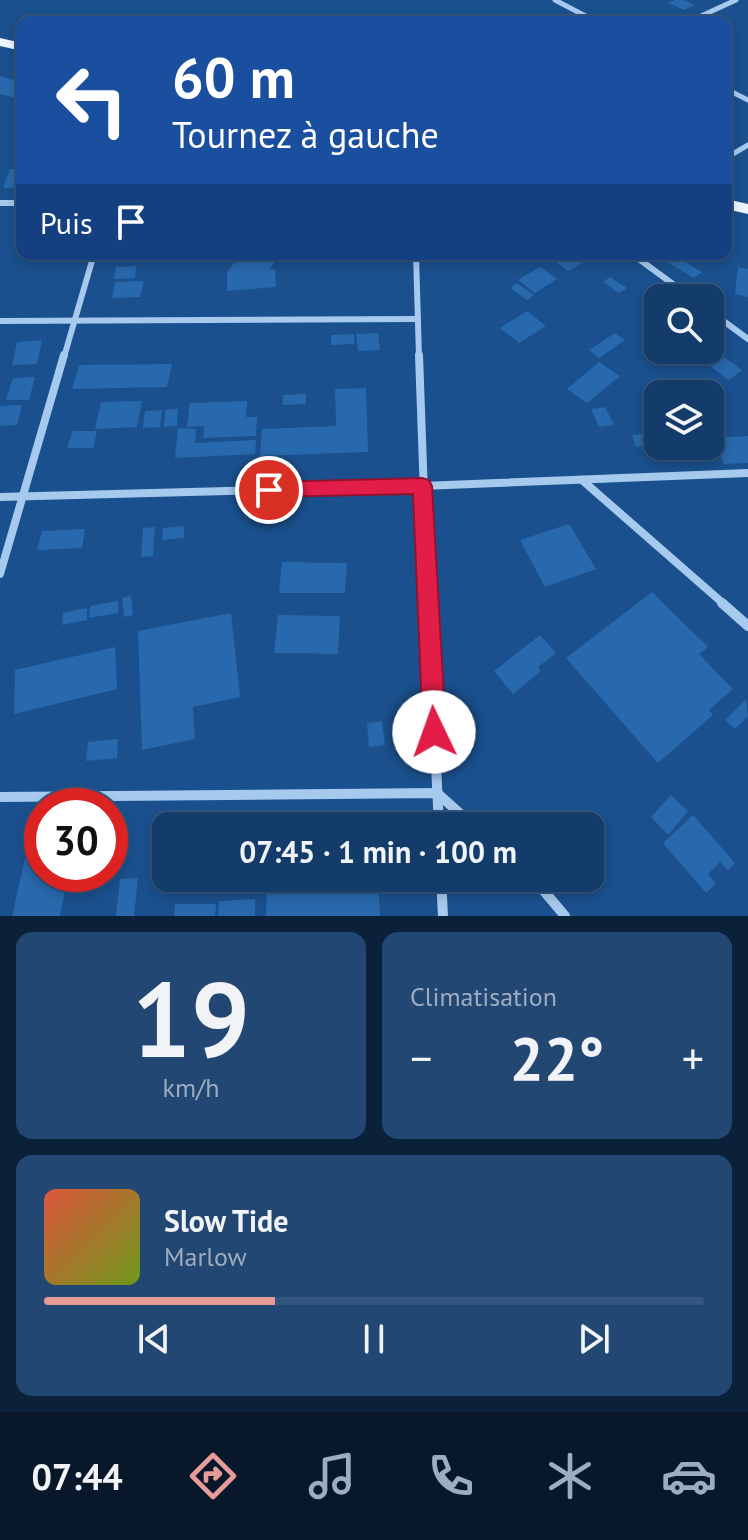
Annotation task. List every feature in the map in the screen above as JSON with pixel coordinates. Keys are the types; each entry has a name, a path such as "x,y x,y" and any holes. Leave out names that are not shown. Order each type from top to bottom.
{"street":[{"path":"555,0 586,16"},
{"path":"701,16 736,0"},
{"path":"0,574 92,260"},
{"path":"416,260 422,486 438,812"},
{"path":"640,260 673,284"},
{"path":"0,321 418,319"},
{"path":"724,321 748,339"},
{"path":"0,497 422,486 748,473"},
{"path":"581,480 748,626"},
{"path":"0,797 437,793 458,812"},
{"path":"442,892 443,916"},
{"path":"545,892 565,916"}],"building":[{"path":"675,0 695,5 684,10 668,3"},
{"path":"0,76 16,80 16,98 0,94"},
{"path":"10,169 16,169 16,188 3,188"},
{"path":"240,260 274,262 270,270 275,269 276,287 227,291 227,273"},
{"path":"554,260 586,261 568,271"},
{"path":"682,260 702,272 694,278 665,261"},
{"path":"136,266 135,278 114,279 116,267"},
{"path":"540,267 557,279 535,293 518,280"},
{"path":"738,267 748,269 748,297 735,294"},
{"path":"610,277 627,288 619,293 603,282"},
{"path":"144,281 140,297 112,298 115,282"},
{"path":"517,283 534,295 527,300 510,288"},
{"path":"527,311 546,326 519,343 500,328"},
{"path":"378,333 380,350 358,351 356,334"},
{"path":"615,333 625,340 599,358 589,350"},
{"path":"354,334 354,344 331,345 331,335"},
{"path":"42,340 37,364 12,365 17,342"},
{"path":"724,357 742,370 729,380 707,364 724,364"},
{"path":"599,362 620,376 587,403 567,389"},
{"path":"172,364 167,387 72,389 79,365"},
{"path":"35,377 29,400 6,400 13,378"},
{"path":"366,388 368,452 260,456 262,429 336,426 335,389"},
{"path":"306,394 306,404 283,405 283,395"},
{"path":"142,401 137,427 95,429 101,402"},
{"path":"247,401 246,417 257,417 256,436 203,438 204,426 187,427 190,403"},
{"path":"22,405 17,425 0,426 0,406"},
{"path":"605,407 614,425 599,427 591,409"},
{"path":"178,409 177,426 164,427 165,410"},
{"path":"162,410 160,427 143,428 145,411"},
{"path":"178,428 196,429 195,443 256,440 255,454 175,458"},
{"path":"73,431 97,431 93,448 67,448"},
{"path":"644,434 644,446 636,447 632,435"},
{"path":"748,436 748,463 724,464 724,437"},
{"path":"569,524 596,569 545,587 520,540"},
{"path":"184,526 184,538 162,540 163,528"},
{"path":"155,527 153,556 141,557 143,528"},
{"path":"85,529 82,548 37,550 42,531"},
{"path":"282,562 347,563 345,593 279,593"},
{"path":"652,592 708,647 699,654 733,689 709,710 713,715 658,763 566,658"},
{"path":"131,596 133,615 124,617 122,598"},
{"path":"118,601 118,613 89,618 90,606"},
{"path":"87,608 87,620 62,625 63,613"},
{"path":"231,613 240,697 193,707 195,739 142,750 138,631"},
{"path":"278,615 340,616 338,654 274,653"},
{"path":"540,635 556,653 538,667 541,671 513,694 494,671"},
{"path":"115,647 117,689 14,714 15,670"},
{"path":"746,699 748,716 735,729 725,720"},
{"path":"382,721 385,745 369,747 367,723"},
{"path":"118,739 117,758 86,761 88,742"},
{"path":"671,795 688,811 668,835 651,817"},
{"path":"693,815 735,863 728,870 720,862 708,874 716,883 706,893 663,843"},
{"path":"24,862 24,892 65,892 60,916 12,916"},
{"path":"138,878 134,916 116,916 119,892 128,892 128,879"},
{"path":"267,892 379,892 380,916 266,916"},
{"path":"255,899 255,916 218,916 219,901"},
{"path":"175,904 216,904 215,916 174,916"}],"route":[{"path":"269,490 422,486 434,732"}]}
